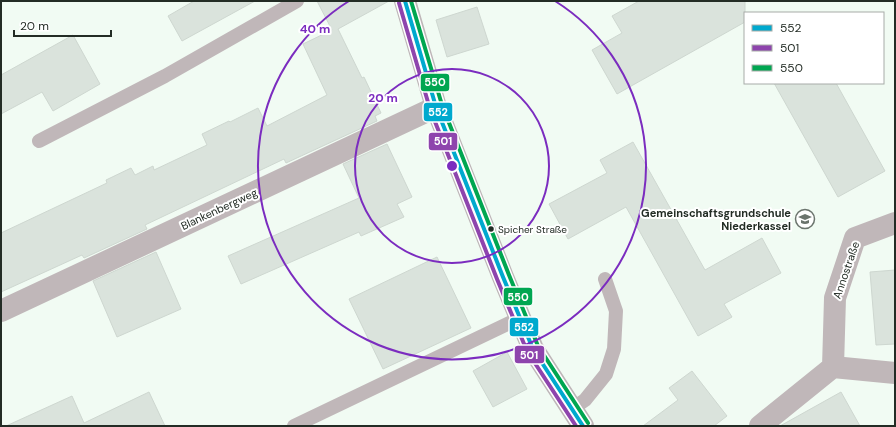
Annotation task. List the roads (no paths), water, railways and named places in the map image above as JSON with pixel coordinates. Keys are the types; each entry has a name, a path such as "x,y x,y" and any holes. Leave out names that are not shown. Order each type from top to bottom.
{"street":[{"path":"405,1 436,107 520,318 533,349 578,418"},
{"name":"Blankenbergweg","path":"1,311 436,107"},
{"name":"Annostraße","path":"833,366 835,298 855,238 895,223"},
{"path":"760,426 833,366 895,373"}],"lane":[{"path":"39,141 165,76 297,1"},
{"path":"578,418 585,400 606,374 614,349 616,311 605,279"},
{"path":"294,426 520,318"}],"place":[{"name":"Gemeinschaftsgrundschule Niederkassel","path":"805,219"},
{"name":"Spicher Straße","path":"491,229"}]}
